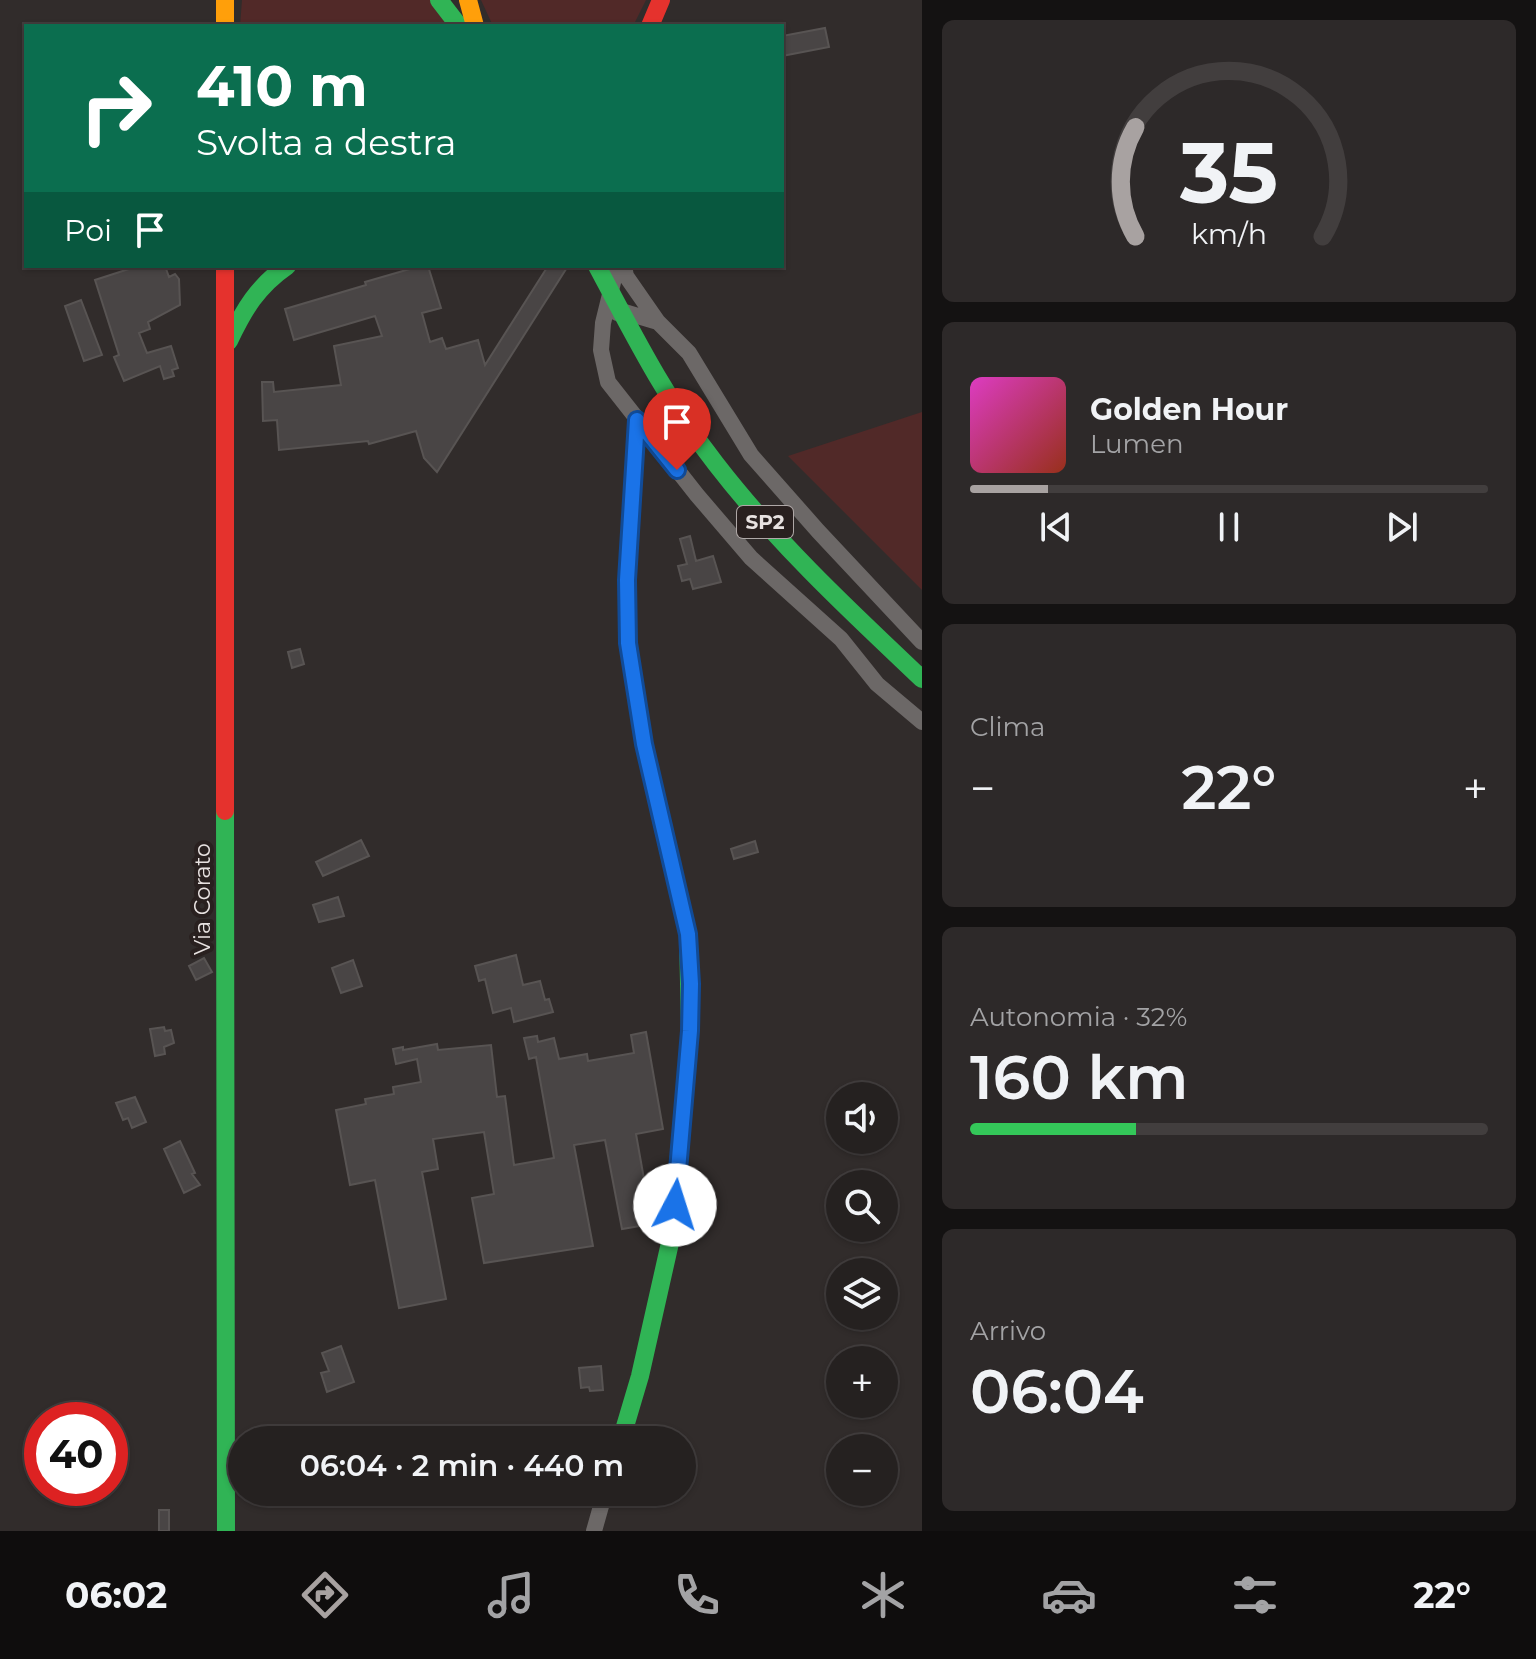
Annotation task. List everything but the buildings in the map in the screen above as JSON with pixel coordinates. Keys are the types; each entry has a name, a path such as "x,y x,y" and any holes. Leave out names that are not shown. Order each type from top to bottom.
{"main road":[{"path":"225,0 225,24"},
{"path":"439,0 457,24"},
{"path":"457,0 472,24"},
{"path":"468,0 473,24"},
{"path":"651,24 661,0"},
{"path":"225,268 235,279 247,283 262,282"},
{"name":"Via Corato","path":"225,268 226,1531"},
{"path":"225,350 246,305 262,282 284,268"},
{"name":"SP2","path":"598,268 686,423 733,486 787,547 922,679"},
{"path":"625,1426 640,1376 672,1234 690,1031 691,984 688,934 644,744 628,643 627,580 637,420"}],"street":[{"path":"617,268 603,323 601,350 608,382 751,558 841,639 877,684 922,722"},
{"path":"624,268 626,276 658,322 689,353 751,455 922,642"},
{"path":"603,323 621,311 658,322"},
{"path":"594,1531 601,1506"}],"shaded area":[{"path":"242,0 432,0 446,24 240,24"},
{"path":"481,0 646,0 634,24 492,24"},
{"path":"922,412 922,590 788,456"}],"traffic: fast":[{"path":"439,0 457,24"},
{"path":"229,341 253,299 285,268"},
{"path":"598,268 667,392 716,464 789,549 922,679"},
{"path":"225,811 226,1531"},
{"path":"625,1426 640,1376 672,1234 690,1031 688,934 667,845"}],"traffic: slow":[{"path":"225,0 225,24"},
{"path":"468,0 474,24"}],"traffic: jam":[{"path":"651,24 661,0"},
{"path":"225,268 225,811"},
{"path":"637,420 627,580 628,643 644,744 667,845"}],"route":[{"path":"675,1205 691,984 688,934 644,744 628,643 627,580 637,420 677,470"}]}
